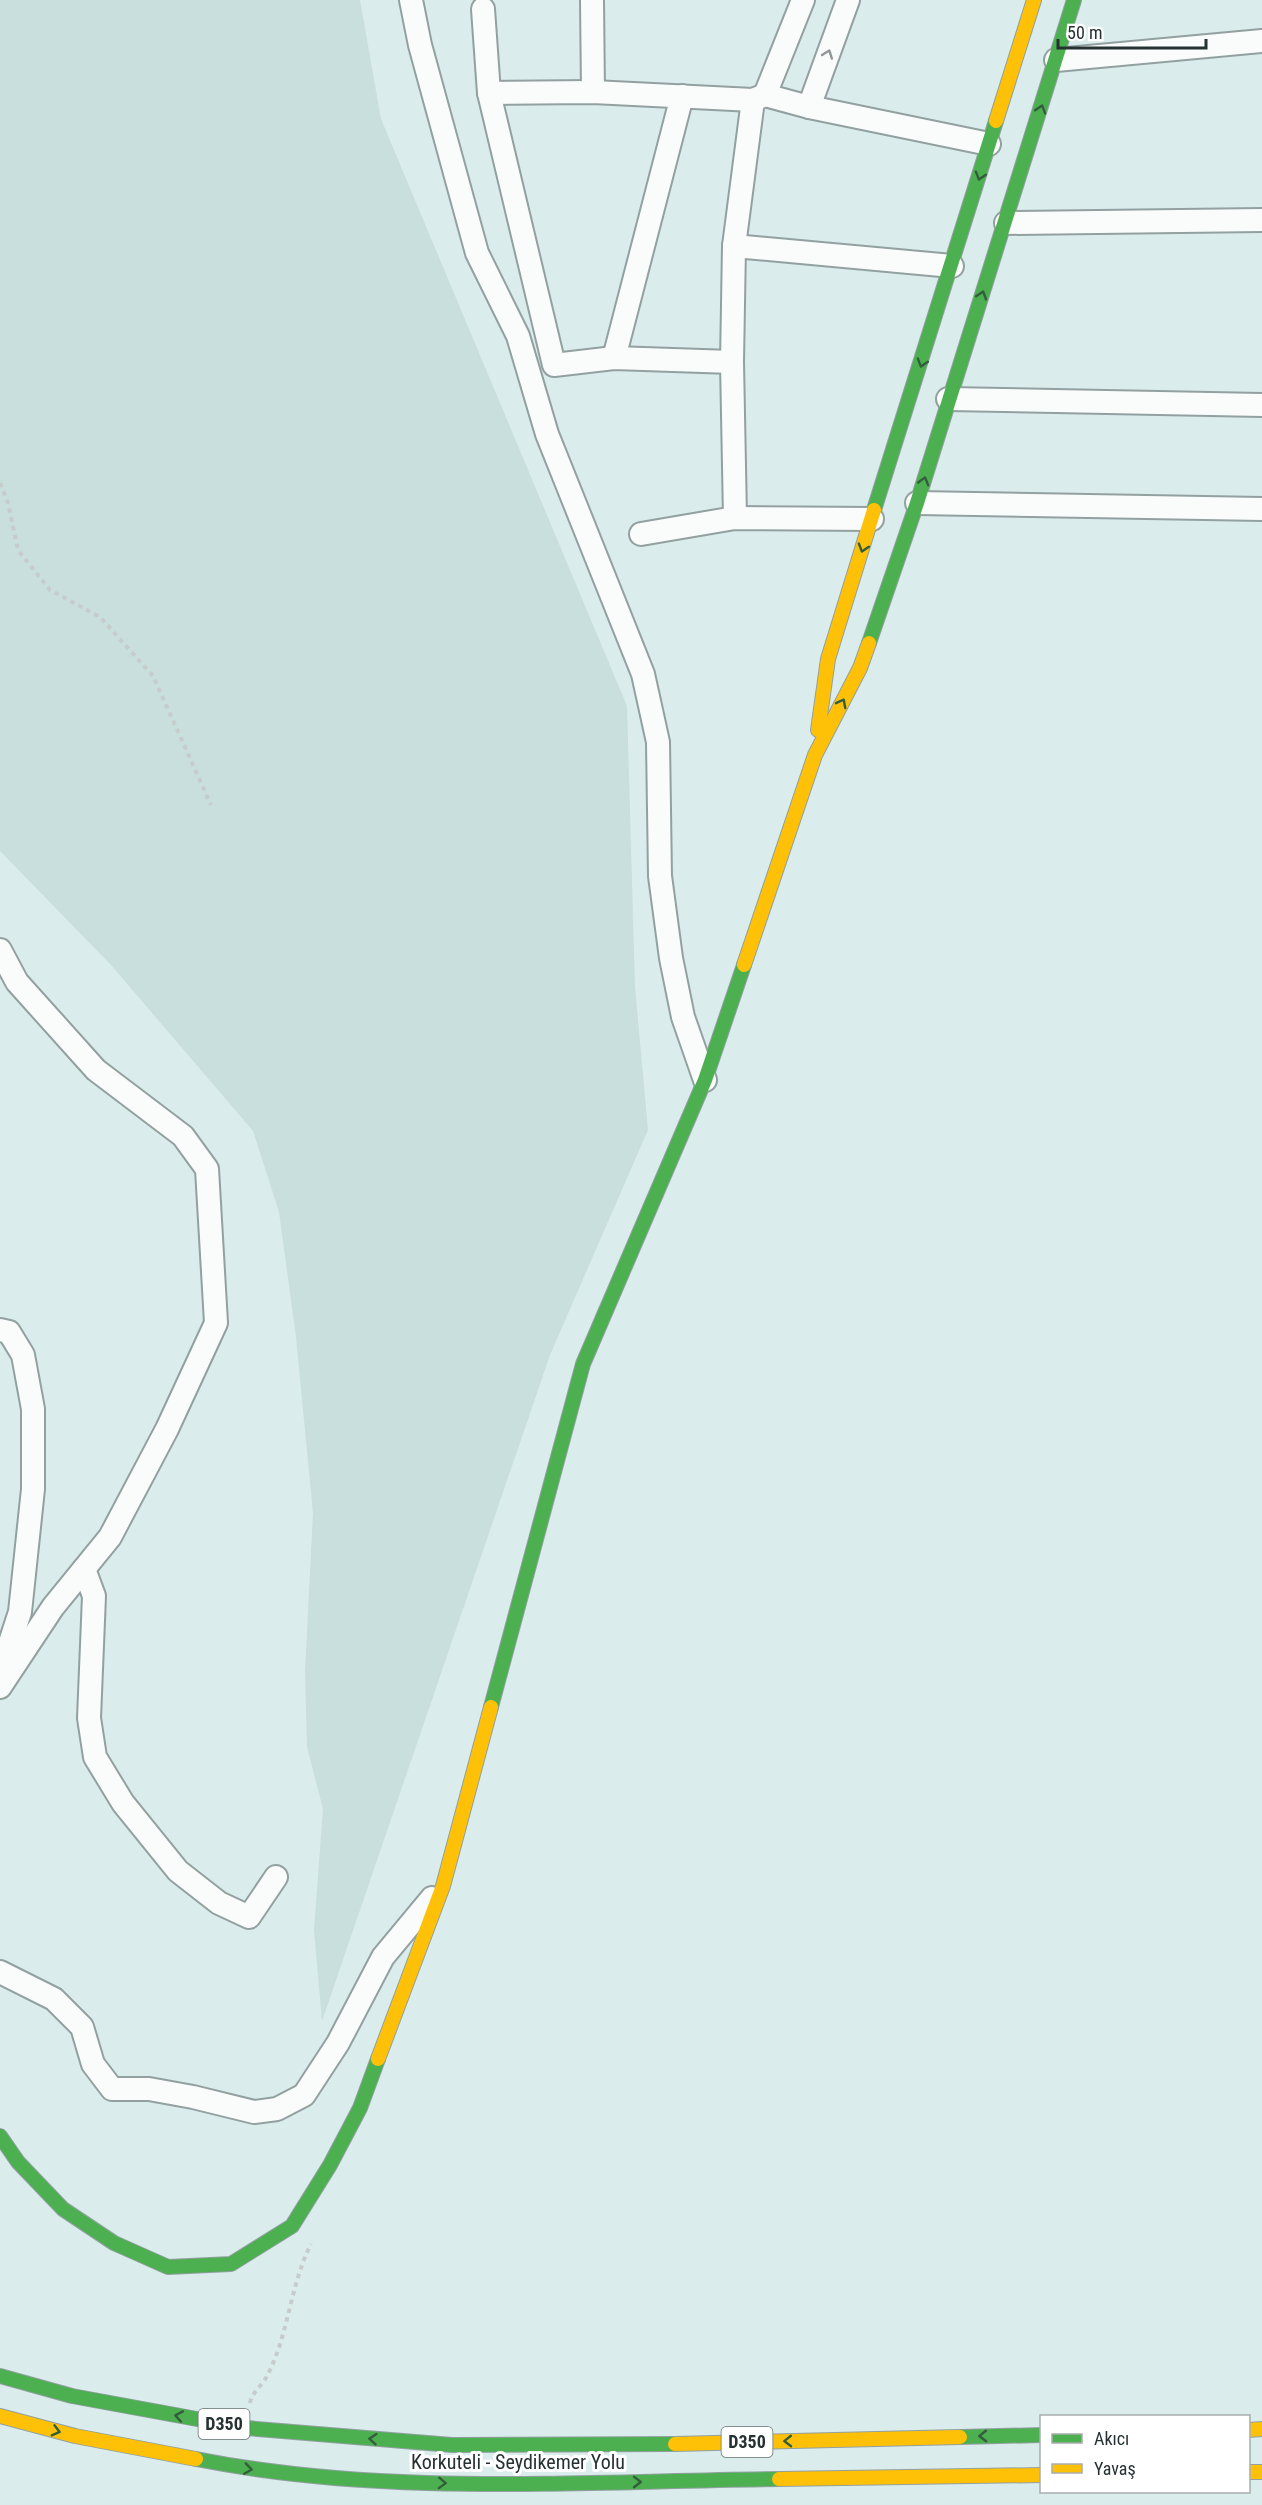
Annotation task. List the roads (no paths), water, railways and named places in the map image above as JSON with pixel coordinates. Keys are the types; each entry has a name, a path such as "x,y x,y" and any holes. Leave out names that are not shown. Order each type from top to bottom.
{"main road":[{"path":"815,755 828,658 1034,0"},
{"path":"0,2136 18,2162 63,2210 114,2243 168,2267 231,2264 292,2226 330,2165 360,2108 443,1886 583,1364 705,1080 815,755 860,668 918,503 948,399 1006,224 1074,0"},
{"name":"Korkuteli - Seydikemer Yolu","path":"0,2376 72,2396 246,2428 452,2445 655,2445 1040,2435"},
{"name":"Korkuteli - Seydikemer Yolu","path":"0,2416 75,2436 245,2469 336,2479 452,2483 581,2483 1040,2475"}],"street":[{"path":"411,0 420,45 477,253 518,336 547,434 644,674 658,742 660,876 671,958 683,1017 705,1080"},
{"path":"592,0 593,92"},
{"path":"735,518 732,362 734,246 759,98 803,0"},
{"path":"809,107 848,0"},
{"path":"483,9 489,93 554,365 614,358 732,362"},
{"path":"1056,60 1262,41"},
{"path":"489,93 593,92 759,98 989,144"},
{"path":"614,358 682,96"},
{"path":"1006,224 1262,220"},
{"path":"734,246 952,266"},
{"path":"948,399 1262,405"},
{"path":"918,503 1262,509"},
{"path":"641,534 735,518 872,519"},
{"path":"0,950 17,982 96,1070 183,1136 207,1169 216,1323 166,1429 110,1538 53,1607 0,1687"},
{"path":"0,1330 9,1332 23,1355 33,1409 33,1489 20,1612 0,1673"},
{"path":"84,1569 94,1596 88,1718 94,1757 117,1794 178,1871 219,1903 249,1917 276,1878"},
{"path":"0,1972 54,1999 82,2027 93,2064 112,2089 149,2089 254,2112 277,2109 304,2095 338,2043 383,1957 443,1886"}]}
